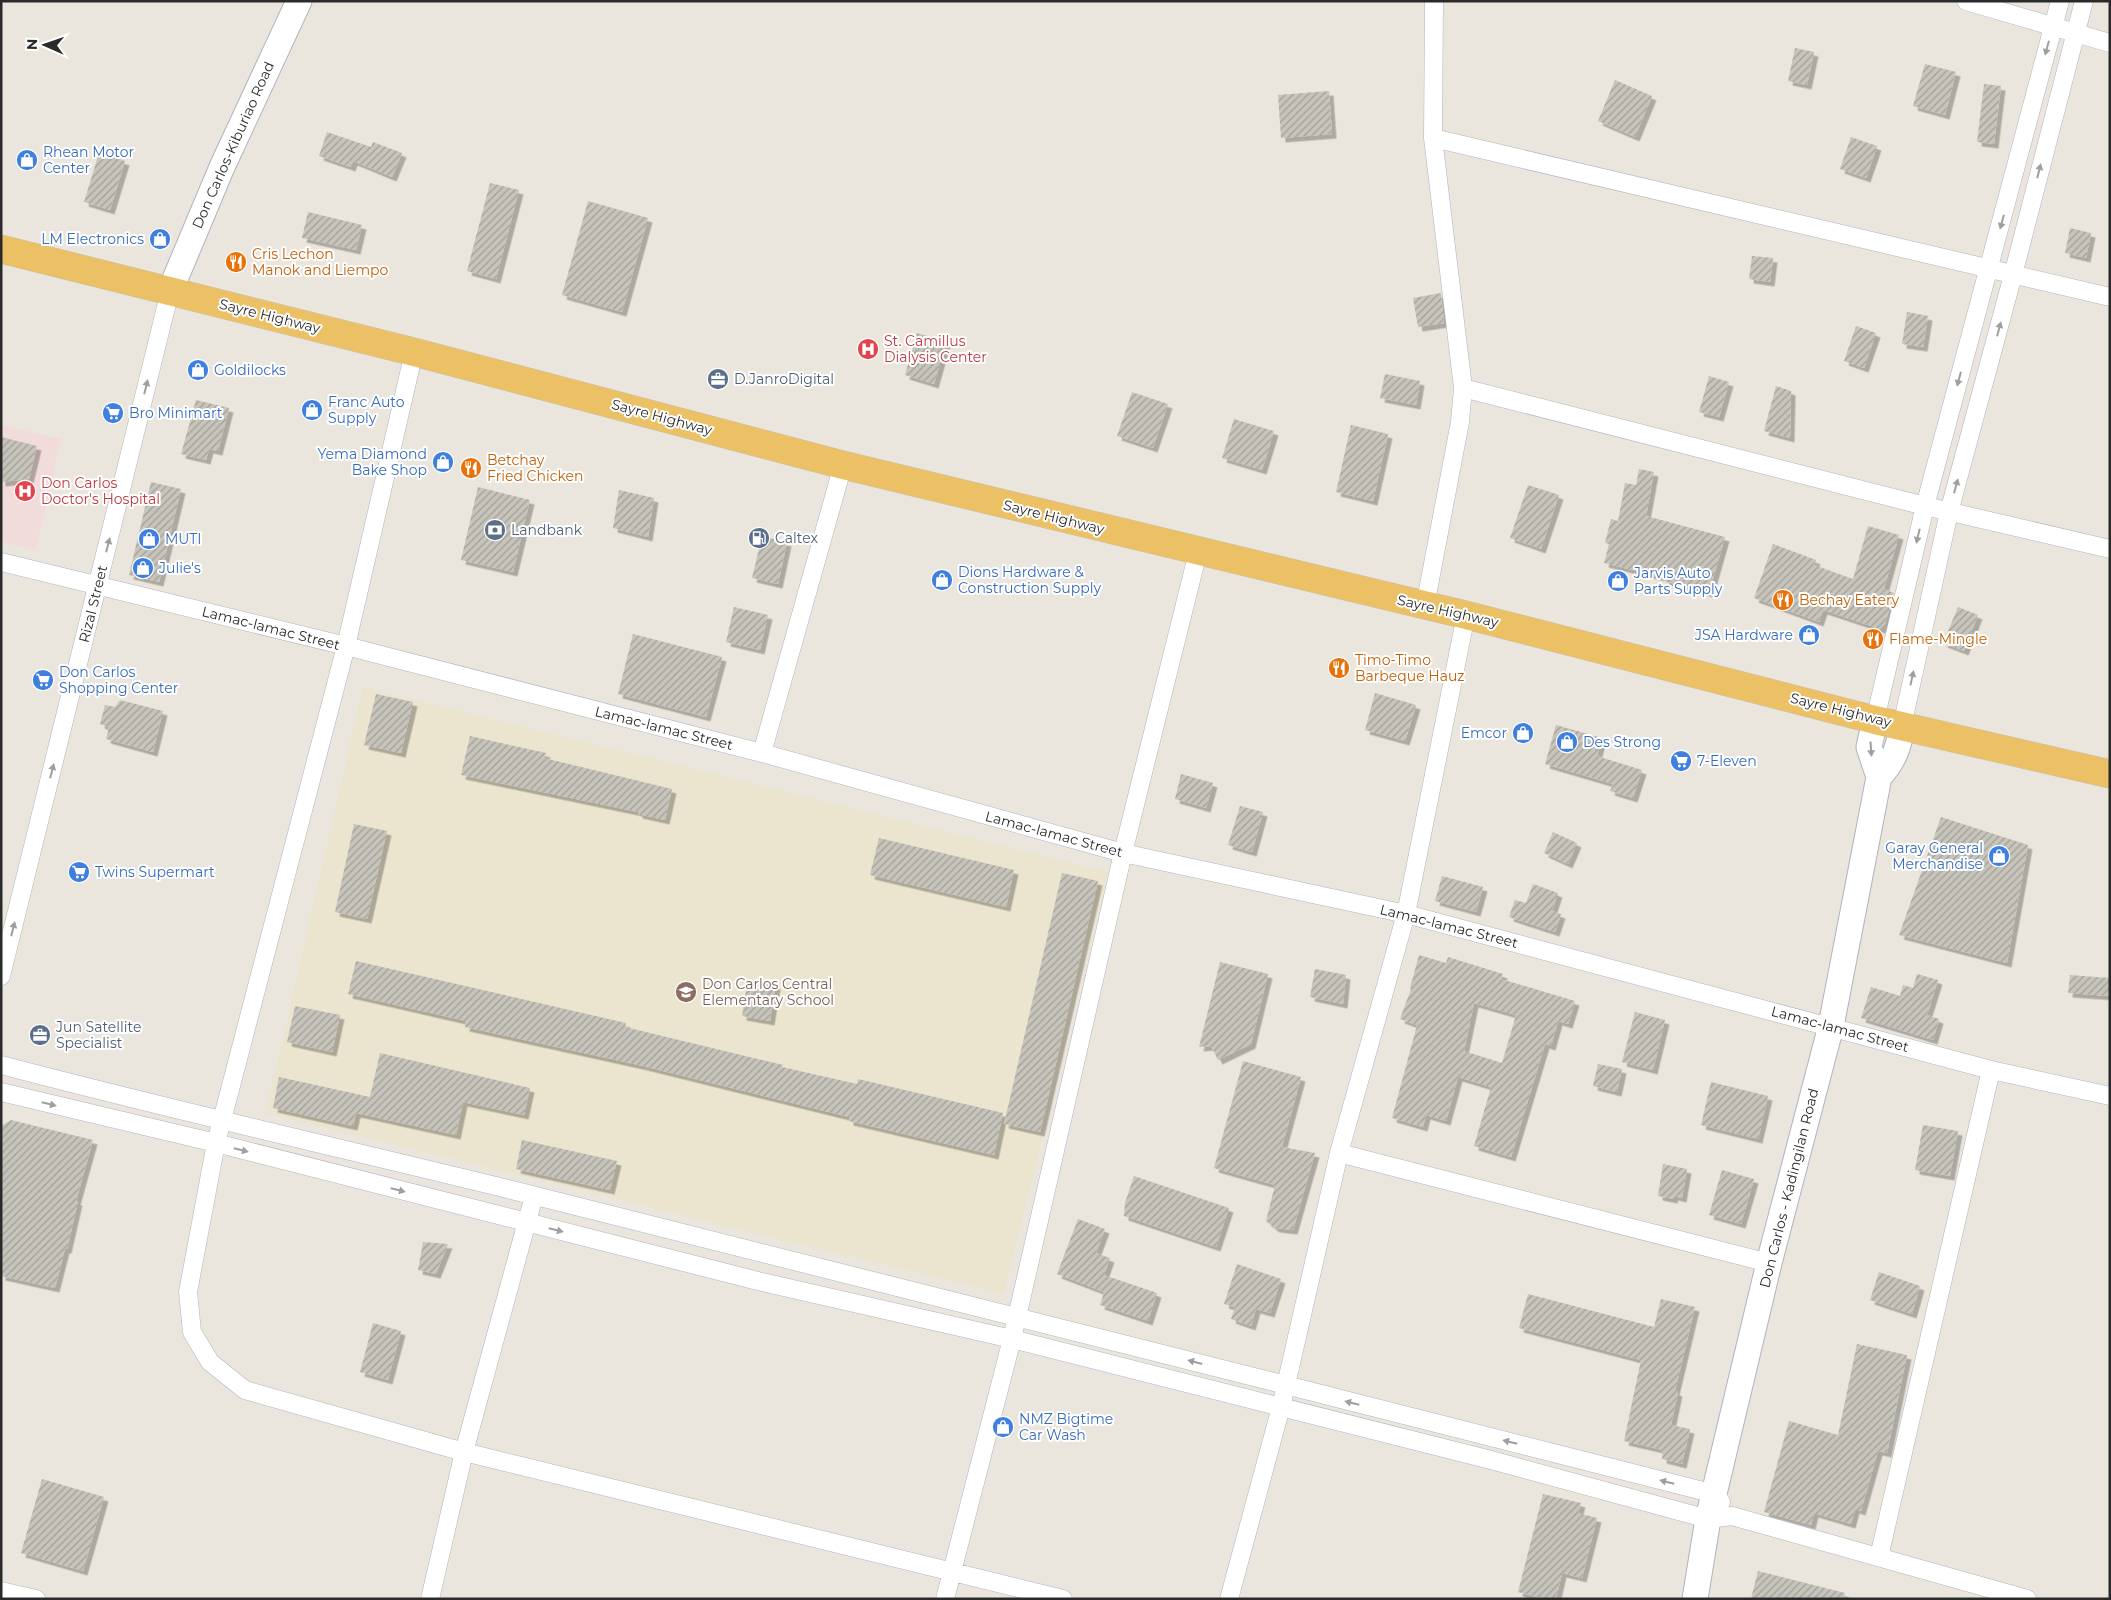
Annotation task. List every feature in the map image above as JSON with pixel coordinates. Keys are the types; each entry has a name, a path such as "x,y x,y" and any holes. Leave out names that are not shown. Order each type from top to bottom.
{"highway":[{"name":"Sayre Highway","path":"1,249 414,352 843,465 1466,615 1875,720 2110,774"}],"main road":[{"name":"Don Carlos-Kiburiao Road","path":"170,291 222,167 299,1"},
{"path":"1875,720 1869,747 1879,777"},
{"path":"1879,777 1894,757 1900,742 1902,726"},
{"name":"Don Carlos - Kadingilan Road","path":"1695,1599 1708,1519 1769,1263 1831,1026 1879,777"}],"street":[{"path":"1425,606 1460,422 1463,388 1433,138 1434,1"},
{"path":"1966,1 2052,28 2110,43"},
{"path":"1875,720 1925,506 1990,269 2060,1"},
{"path":"1902,726 1949,512 2084,1"},
{"path":"1433,138 2110,297"},
{"name":"Rizal Street","path":"1,976 170,291"},
{"path":"414,352 346,646 216,1143 188,1292 192,1332 210,1362 245,1390 464,1452 1063,1599"},
{"path":"1463,388 1949,512 2110,549"},
{"path":"762,753 843,465"},
{"path":"945,1599 1012,1340 1123,853 1198,552"},
{"name":"Lamac-lamac Street","path":"1,562 346,646 762,753 1123,853 1406,914 1991,1070 2110,1096"},
{"path":"1229,1599 1281,1407 1339,1153 1406,914 1466,615"},
{"path":"1,1065 222,1122 534,1196 1017,1315 1286,1386 1715,1494 1732,1516"},
{"path":"1879,1557 1991,1070"},
{"path":"1,1092 216,1143 758,1281 1012,1340 1281,1407 1491,1460 1708,1519 1732,1516 2027,1599"},
{"path":"1339,1153 1769,1263"},
{"path":"430,1599 464,1452 534,1196"},
{"path":"1,1591 36,1599"}],"shaded area":[{"name":"Don Carlos Doctor's Hospital","path":"1,425 61,439 36,550 1,542"},
{"name":"Don Carlos Central Elementary School","path":"363,687 1108,872 1004,1294 266,1113"}],"building":[{"path":"1795,48 1814,52 1807,85 1788,81"},
{"path":"1925,64 1956,72 1945,115 1913,106"},
{"path":"1615,80 1652,96 1635,137 1598,121"},
{"path":"1984,84 2001,86 1994,144 1977,142"},
{"path":"1329,91 1332,134 1281,138 1278,95"},
{"path":"327,132 371,147 373,142 402,153 392,177 353,161 351,167 319,156"},
{"path":"1851,137 1877,146 1866,178 1840,169"},
{"path":"99,153 125,161 110,210 84,202"},
{"path":"490,183 519,190 496,279 467,271"},
{"path":"588,201 648,218 622,312 562,295"},
{"path":"308,212 362,225 356,250 302,238"},
{"path":"2070,228 2091,233 2086,258 2065,253"},
{"path":"1752,256 1773,258 1770,282 1749,279"},
{"path":"1441,293 1444,323 1418,327 1413,298"},
{"path":"1907,312 1928,316 1923,347 1902,344"},
{"path":"1856,326 1876,333 1864,368 1844,361"},
{"path":"917,333 946,342 934,384 905,375"},
{"path":"1385,374 1420,381 1416,405 1380,398"},
{"path":"1709,376 1729,382 1719,417 1699,412"},
{"path":"1776,386 1791,391 1790,438 1764,431"},
{"path":"1132,392 1168,404 1153,448 1117,436"},
{"path":"196,400 229,408 218,451 209,449 206,460 181,454"},
{"path":"1234,419 1274,431 1262,470 1222,458"},
{"path":"1351,425 1388,434 1373,501 1336,492"},
{"path":"1,437 37,446 29,479 1,482"},
{"path":"1639,469 1654,472 1646,516 1725,537 1709,593 1664,581 1665,578 1604,563 1609,544 1605,543 1611,519 1618,521 1625,483 1636,485"},
{"path":"151,482 181,489 159,582 129,575"},
{"path":"1528,485 1559,495 1541,549 1510,538"},
{"name":"Landbank","path":"478,487 530,500 513,572 461,560"},
{"path":"619,490 654,498 648,537 613,528"},
{"path":"1868,526 1899,535 1884,589 1894,593 1885,624 1880,629 1823,610 1819,622 1754,598 1773,544 1816,560 1814,565 1853,579"},
{"path":"762,536 787,542 778,584 752,578"},
{"path":"734,607 768,615 760,650 726,642"},
{"path":"1958,607 1978,615 1964,651 1943,643"},
{"path":"633,634 722,657 706,717 618,694"},
{"path":"1375,693 1416,705 1405,741 1365,730"},
{"path":"376,694 413,702 401,753 364,745"},
{"path":"120,700 163,711 153,752 106,739 109,727 100,724 105,705 115,707"},
{"path":"1556,725 1602,738 1597,756 1642,770 1633,798 1610,791 1613,784 1545,764"},
{"path":"470,736 546,753 544,758 672,789 665,820 638,814 638,812 461,775"},
{"path":"1181,774 1213,783 1206,808 1175,799"},
{"path":"1240,806 1263,812 1252,852 1228,845"},
{"path":"1941,817 2028,845 2007,963 1899,935"},
{"path":"354,824 387,831 367,919 335,912"},
{"path":"1553,832 1577,843 1568,864 1544,853"},
{"path":"879,838 1014,870 1006,907 870,875"},
{"path":"1062,873 1098,881 1040,1132 1004,1124"},
{"path":"1442,876 1483,887 1476,912 1435,901"},
{"path":"1533,884 1558,893 1552,911 1561,914 1555,932 1509,917 1515,900 1526,903"},
{"path":"1419,955 1446,963 1448,957 1503,974 1501,979 1575,1001 1568,1024 1558,1021 1551,1046 1545,1044 1511,1157 1474,1146 1491,1087 1458,1077 1446,1121 1426,1115 1423,1127 1392,1118 1417,1025 1400,1019","holes":["1474,1003 1516,1015 1502,1063 1464,1051"]},
{"path":"356,961 626,1023 625,1027 783,1065 782,1067 857,1084 858,1079 1003,1113 994,1155 849,1121 849,1117 643,1066 465,1027 466,1021 348,994"},
{"path":"1220,962 1268,974 1251,1044 1218,1060 1211,1046 1199,1047"},
{"path":"1315,969 1346,975 1343,1004 1310,997"},
{"path":"1917,974 1938,980 1927,1015 1939,1019 1933,1040 1861,1018 1871,987 1900,996 1903,985 1913,988"},
{"path":"2070,975 2110,978 2110,996 2068,993"},
{"path":"748,979 776,985 770,1021 742,1016"},
{"path":"295,1006 340,1015 332,1052 287,1042"},
{"path":"1635,1012 1665,1020 1653,1070 1622,1062"},
{"path":"380,1053 530,1088 524,1115 463,1102 456,1135 356,1113 353,1126 273,1108 279,1077 370,1097"},
{"path":"1243,1061 1301,1077 1282,1147 1315,1153 1293,1230 1275,1228 1266,1221 1275,1185 1214,1168"},
{"path":"1598,1064 1622,1069 1617,1092 1593,1086"},
{"path":"1711,1082 1768,1096 1758,1139 1701,1125"},
{"path":"11,1120 93,1140 76,1201 78,1201 67,1249 65,1249 55,1288 1,1276 1,1126"},
{"path":"1923,1125 1958,1131 1950,1176 1915,1170"},
{"path":"522,1140 617,1161 610,1190 516,1169"},
{"path":"1663,1164 1687,1169 1682,1198 1674,1196 1673,1199 1658,1196"},
{"path":"1722,1170 1754,1179 1741,1224 1709,1215"},
{"path":"1134,1176 1229,1208 1216,1247 1124,1216 1125,1203"},
{"path":"1078,1219 1105,1229 1096,1253 1110,1258 1104,1275 1157,1293 1148,1321 1100,1305 1104,1292 1057,1274"},
{"path":"423,1242 448,1244 436,1274 418,1270"},
{"path":"1237,1264 1281,1279 1270,1313 1256,1309 1251,1326 1231,1319 1235,1307 1224,1304"},
{"path":"1879,1272 1920,1286 1912,1314 1870,1300"},
{"path":"1528,1294 1654,1327 1661,1299 1695,1307 1675,1391 1678,1392 1671,1425 1690,1429 1682,1464 1662,1459 1663,1450 1624,1441 1641,1360 1519,1328"},
{"path":"373,1323 401,1331 388,1380 360,1372"},
{"path":"1857,1344 1907,1355 1887,1453 1878,1451 1861,1511 1855,1509 1851,1524 1814,1513 1811,1525 1764,1512 1789,1421 1838,1435"},
{"path":"42,1479 104,1497 83,1571 21,1553"},
{"path":"1543,1494 1581,1503 1578,1513 1597,1518 1582,1578 1562,1573 1556,1599 1544,1599 1518,1592"},
{"path":"1758,1571 1845,1593 1844,1599 1751,1599"}],"place":[{"name":"Rhean Motor Center","path":"27,160"},
{"name":"LM Electronics","path":"160,239"},
{"name":"Cris Lechon Manok and Liempo","path":"236,262"},
{"name":"St. Camillus Dialysis Center","path":"868,349"},
{"name":"Goldilocks","path":"198,370"},
{"name":"D.JanroDigital","path":"718,379"},
{"name":"Franc Auto Supply","path":"312,410"},
{"name":"Bro Minimart","path":"113,413"},
{"name":"Yema Diamond Bake Shop","path":"443,462"},
{"name":"Betchay Fried Chicken","path":"471,468"},
{"name":"Don Carlos Doctor's Hospital","path":"25,491"},
{"name":"Landbank","path":"495,530"},
{"name":"Caltex","path":"759,538"},
{"name":"MUTI","path":"149,539"},
{"name":"Julie's","path":"143,568"},
{"name":"Dions Hardware & Construction Supply","path":"942,580"},
{"name":"Jarvis Auto Parts Supply","path":"1618,581"},
{"name":"Bechay Eatery","path":"1783,600"},
{"name":"JSA Hardware","path":"1809,635"},
{"name":"Flame-Mingle","path":"1873,639"},
{"name":"Timo-Timo Barbeque Hauz","path":"1339,668"},
{"name":"Don Carlos Shopping Center","path":"43,680"},
{"name":"Emcor","path":"1523,733"},
{"name":"Des Strong","path":"1567,742"},
{"name":"7-Eleven","path":"1681,761"},
{"name":"Garay General Merchandise","path":"1999,856"},
{"name":"Twins Supermart","path":"79,872"},
{"name":"Don Carlos Central Elementary School","path":"686,992"},
{"name":"Jun Satellite Specialist","path":"40,1035"},
{"name":"NMZ Bigtime Car Wash","path":"1003,1427"}]}
